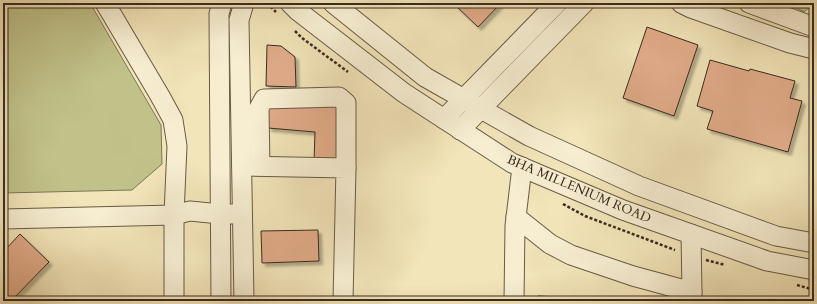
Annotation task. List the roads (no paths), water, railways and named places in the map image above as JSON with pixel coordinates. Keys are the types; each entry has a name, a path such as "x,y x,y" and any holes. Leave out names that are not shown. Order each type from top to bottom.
{"street":[{"path":"105,3 173,120 177,146 174,215 174,301"},
{"path":"221,301 219,14 222,3"},
{"path":"244,3 239,20 251,166"},
{"name":"BHA MILLENIUM ROAD","path":"290,3 298,11 404,93 512,163 623,210 767,261 814,270"},
{"name":"BHA MILLENIUM ROAD","path":"333,3 425,77 528,136 639,186 776,236 814,243"},
{"path":"444,119 557,3"},
{"path":"460,130 584,3"},
{"path":"681,3 691,8 790,43 814,49"},
{"path":"749,3 814,27"},
{"path":"244,301 243,214 259,108 264,99 338,97 346,103 343,301"},
{"path":"251,166 346,168"},
{"path":"514,301 516,217 522,168"},
{"path":"3,219 174,215 190,211 220,214 243,214"},
{"path":"516,217 550,244 571,255 692,297 691,234"}]}
